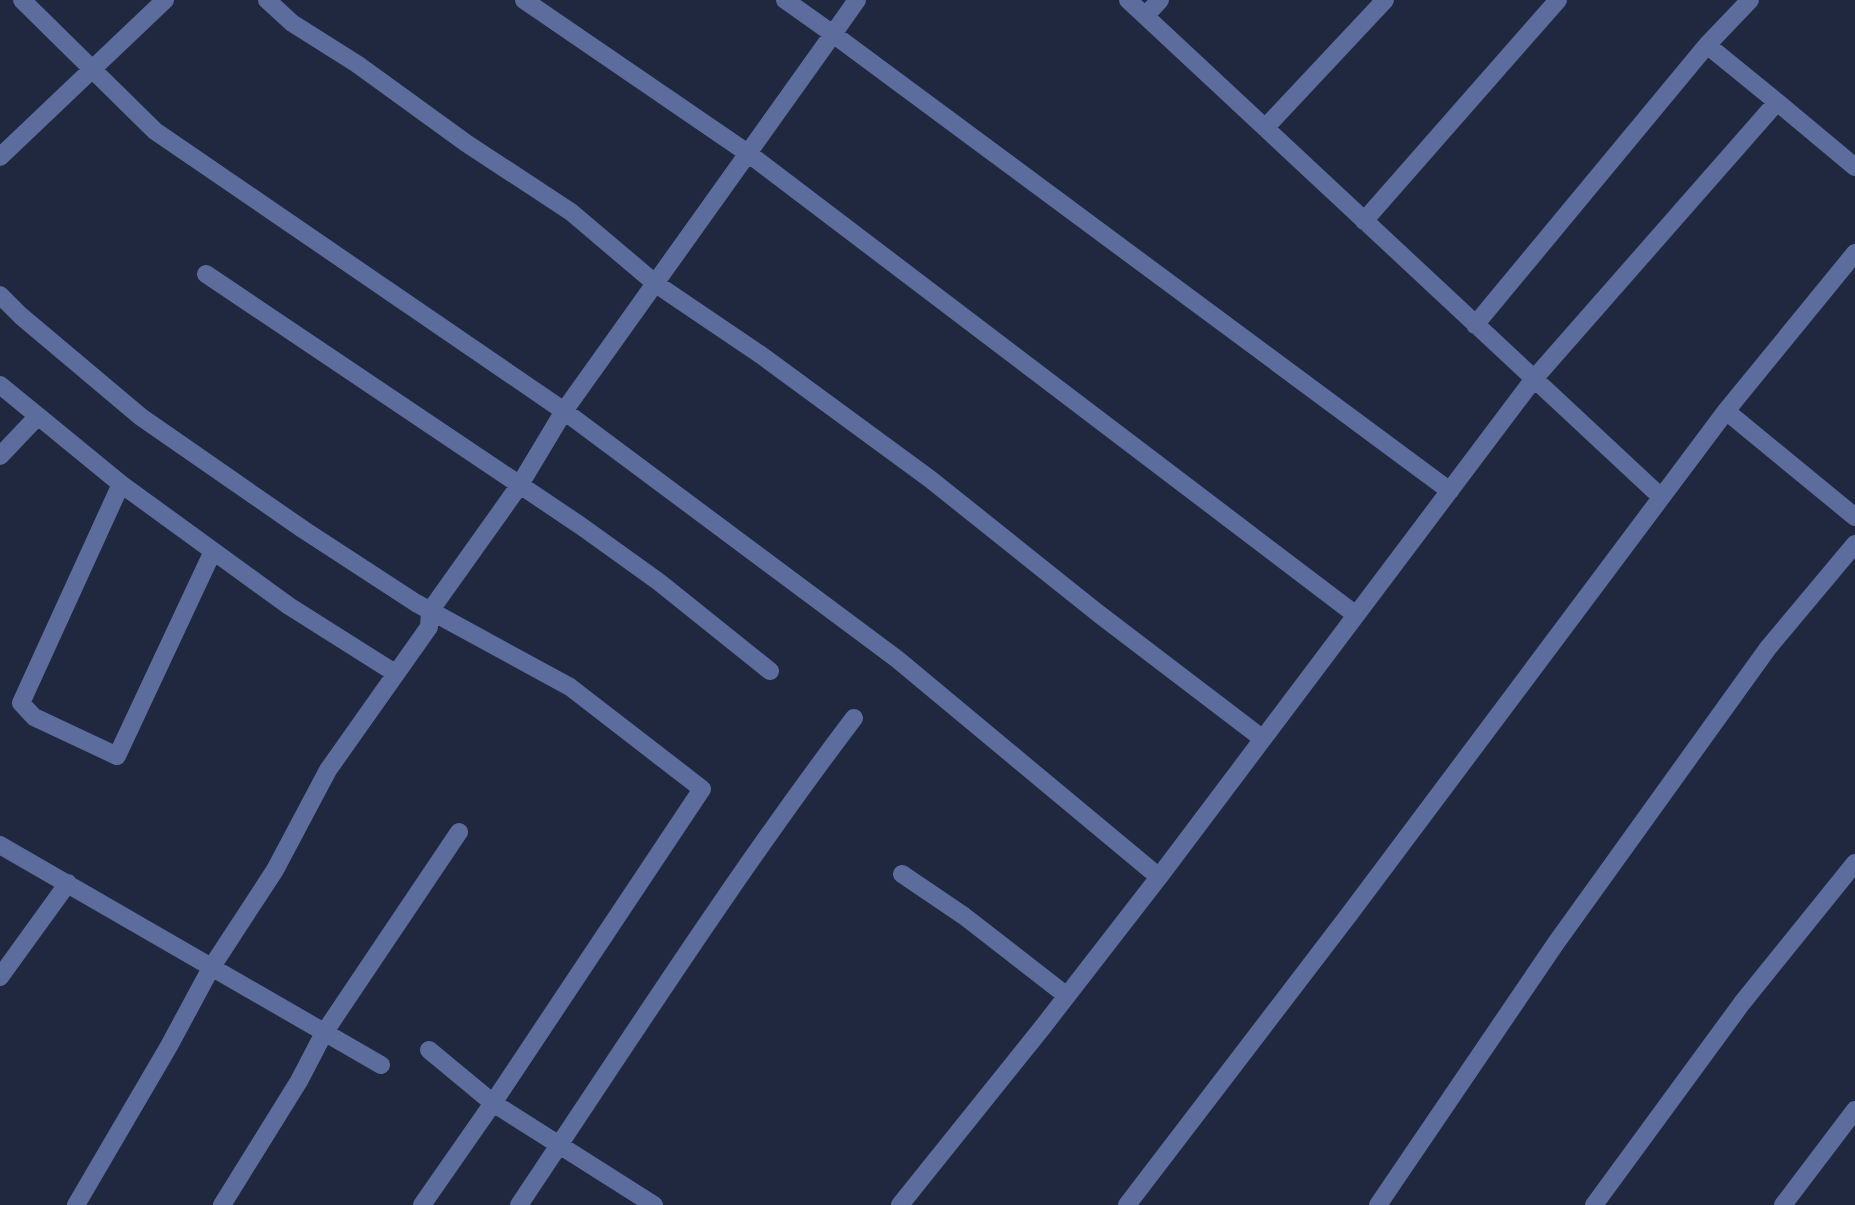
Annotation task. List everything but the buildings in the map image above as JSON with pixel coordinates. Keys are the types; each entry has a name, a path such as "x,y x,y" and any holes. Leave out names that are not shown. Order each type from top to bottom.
{"street":[{"path":"22,0 155,131 564,411 897,659 1159,877"},
{"path":"0,157 165,0"},
{"path":"267,0 292,23 357,64 466,143 571,212 656,284 761,355 930,479 1099,614 1263,739"},
{"path":"524,0 749,154 1356,615"},
{"path":"785,0 1450,491"},
{"path":"76,1205 169,1046 211,968 275,870 328,770 429,627 430,611 519,486 564,411 857,0"},
{"path":"1128,0 1661,497"},
{"path":"1145,16 1160,0"},
{"path":"1265,128 1385,0"},
{"path":"1364,221 1558,0"},
{"path":"1475,326 1707,46 1750,0"},
{"path":"1707,46 1855,167"},
{"path":"900,1205 1159,877 1533,380 1777,102"},
{"path":"1127,1205 1351,912 1726,411 1855,253"},
{"path":"206,275 581,526 659,582 770,671"},
{"path":"0,295 21,316 141,417 304,530 430,611 570,687 702,789 422,1205"},
{"path":"0,385 121,484 289,606 395,673"},
{"path":"1726,411 1855,517"},
{"path":"0,456 38,416"},
{"path":"121,484 21,703 34,717 117,756 213,551"},
{"path":"1378,1205 1556,943 1760,660 1855,544"},
{"path":"519,1205 561,1146 673,973 800,789 854,718"},
{"path":"222,1205 299,1081 324,1033 459,832"},
{"path":"0,845 381,1065"},
{"path":"1594,1205 1742,1003 1855,863"},
{"path":"902,874 964,916 1067,996"},
{"path":"0,977 68,883"},
{"path":"429,1050 493,1103 654,1205"},
{"path":"1783,1205 1855,1110"}]}
